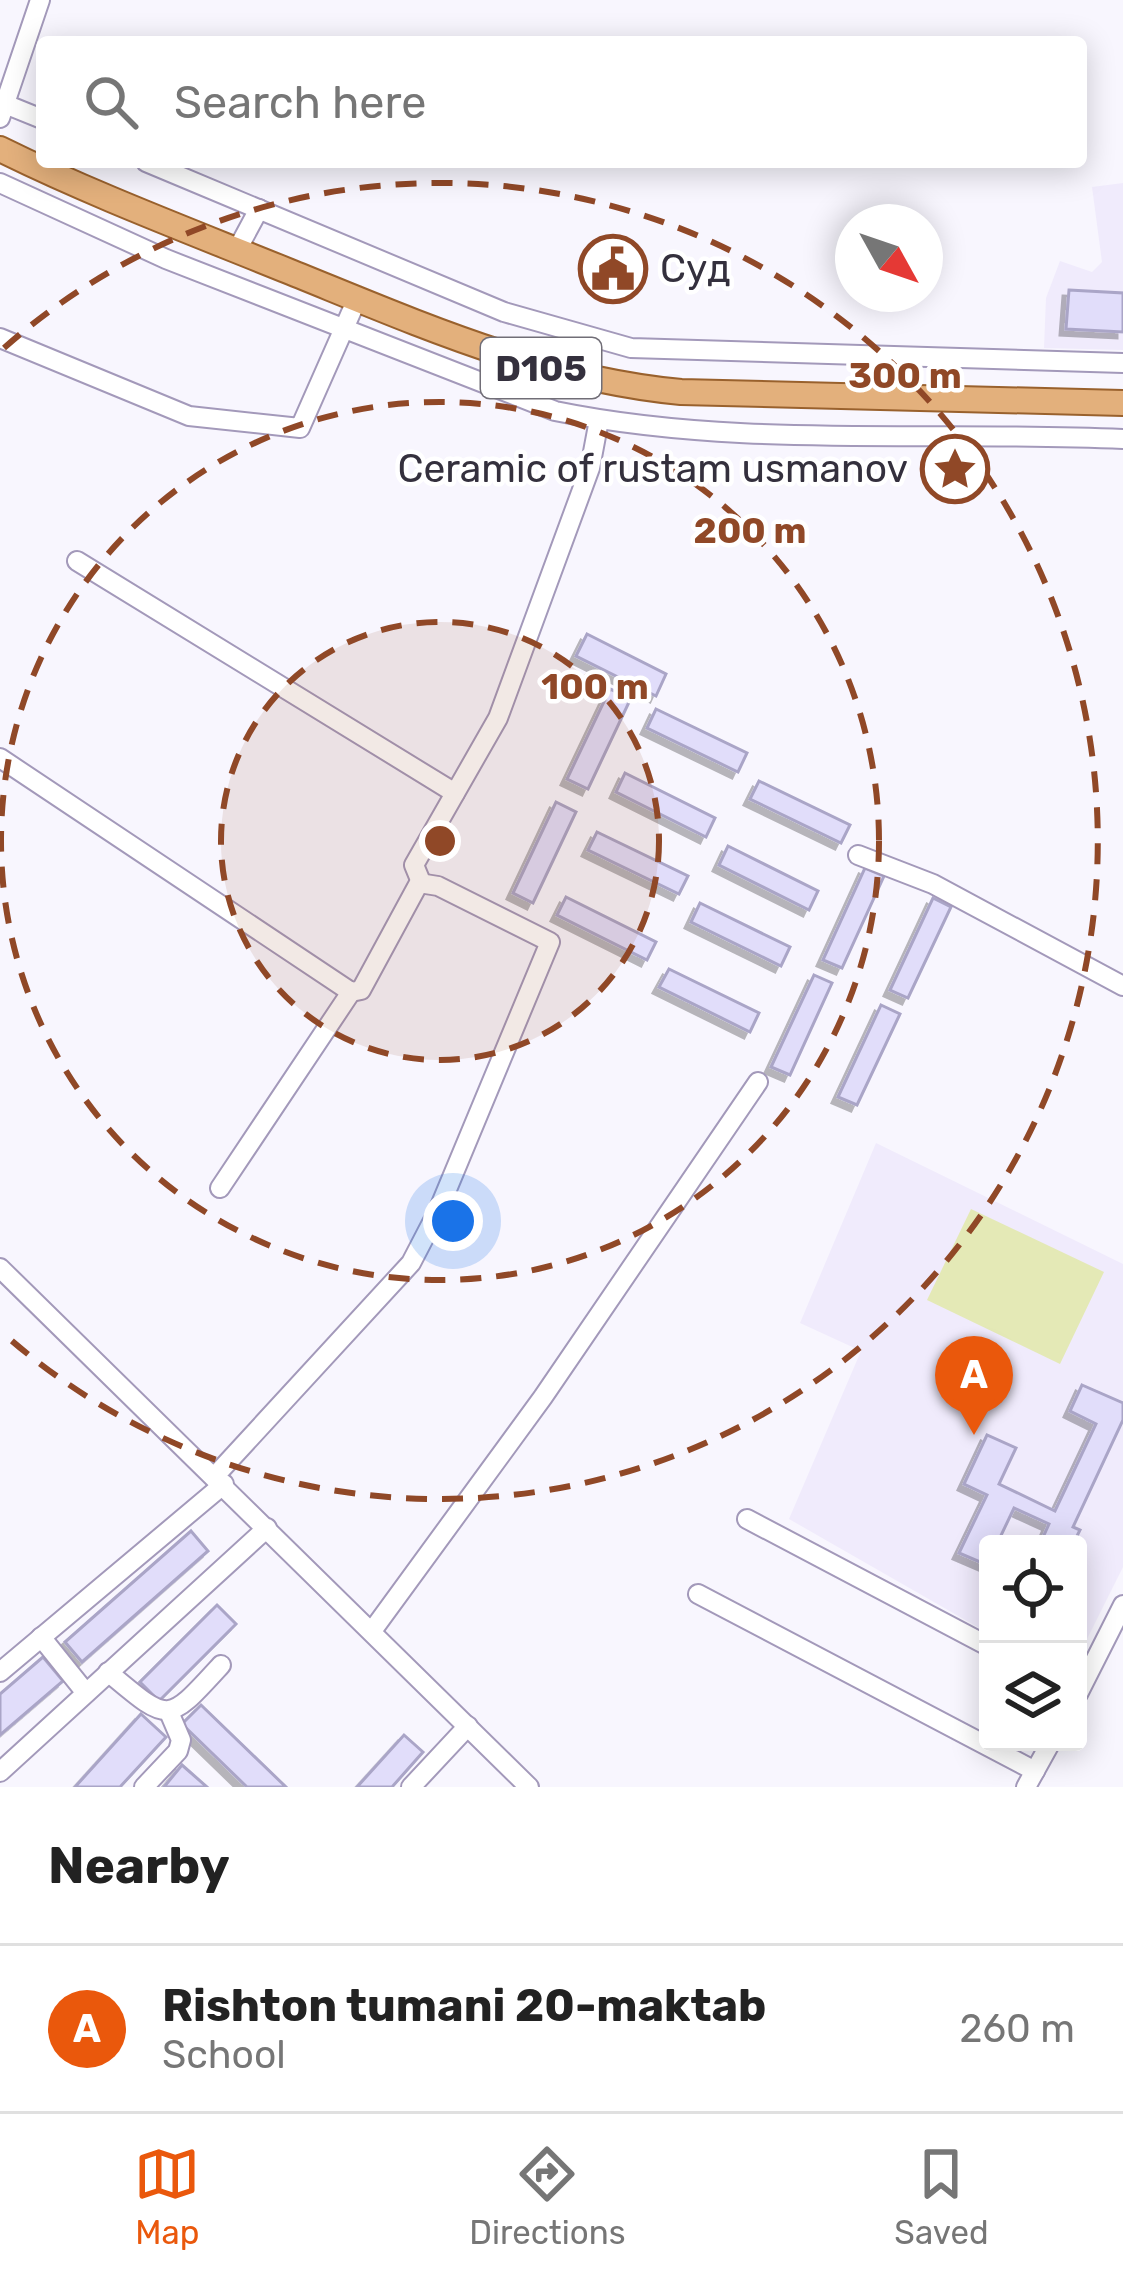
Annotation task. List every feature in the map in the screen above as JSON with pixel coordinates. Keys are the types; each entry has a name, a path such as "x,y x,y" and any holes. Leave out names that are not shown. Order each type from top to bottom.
{"main road":[{"name":"D105","path":"44,168 443,334 550,370 681,392 1123,403"}],"street":[{"path":"36,117 1,108 40,0"},
{"path":"9,153 0,180 166,259 541,406 599,420 719,431 1123,439"},
{"path":"160,168 504,312 632,348 1123,363"},
{"path":"237,250 259,209"},
{"path":"0,338 189,416 300,428 357,299"},
{"path":"681,392 684,352"},
{"path":"942,398 945,435"},
{"path":"421,882 414,865 497,718 528,643 590,468 599,420"},
{"path":"77,561 455,793"},
{"path":"0,758 351,992"},
{"path":"858,855 933,884 1123,986"},
{"path":"220,1188 351,992 361,990 421,882"},
{"path":"0,1672 220,1480 411,1263 438,1211 550,942 421,882"},
{"path":"372,1631 543,1397 758,1082"},
{"path":"0,1268 529,1787"},
{"path":"747,1519 982,1643"},
{"path":"0,1772 267,1528"},
{"path":"698,1594 1030,1779 1046,1751"},
{"path":"1087,1676 1123,1605"},
{"path":"41,1637 86,1693"},
{"path":"108,1672 151,1708 169,1712 182,1708 221,1665"},
{"path":"144,1787 178,1751 181,1740 169,1712"},
{"path":"411,1787 468,1726"}],"shaded area":[{"path":"1123,183 1123,350 1044,348 1046,298 1060,261 1092,272 1102,262 1092,187"},
{"path":"876,1143 1123,1264 1123,1567 1087,1639 1087,1535 979,1535 979,1628 789,1519 861,1351 800,1323"}],"green space":[{"path":"971,1209 1104,1272 1060,1364 927,1300"}],"building":[{"path":"1069,290 1123,293 1123,332 1066,329"},
{"path":"587,634 666,674 656,696 576,656"},
{"path":"610,689 631,698 588,789 567,779"},
{"path":"656,709 747,753 738,772 647,728"},
{"path":"625,773 715,818 706,837 616,792"},
{"path":"759,781 850,825 841,843 750,799"},
{"path":"556,802 576,812 533,903 513,893"},
{"path":"597,832 688,876 679,894 588,850"},
{"path":"728,846 818,891 809,910 719,865"},
{"path":"865,868 884,876 842,968 823,960"},
{"path":"566,897 656,942 647,960 557,915"},
{"path":"933,898 951,907 908,998 890,990"},
{"path":"700,903 790,947 781,966 691,922"},
{"path":"669,969 759,1013 750,1032 659,987"},
{"path":"814,975 832,983 790,1075 771,1067"},
{"path":"881,1005 900,1014 857,1105 838,1097"},
{"path":"1082,1385 1123,1403 1123,1420 1073,1527 1080,1530 1078,1535 1044,1535 1049,1524 1014,1508 1001,1535 979,1535 979,1562 959,1553 987,1495 964,1484 987,1435 1016,1448 999,1484 1055,1511 1096,1424 1070,1411"},
{"path":"191,1531 208,1551 82,1662 65,1642"},
{"path":"217,1605 236,1624 159,1701 140,1682"},
{"path":"43,1657 63,1681 0,1735 0,1694"},
{"path":"201,1705 286,1787 247,1787 182,1724"},
{"path":"141,1714 166,1737 120,1787 75,1787"},
{"path":"404,1735 423,1752 392,1787 357,1787"},
{"path":"182,1765 207,1787 164,1787"}],"place":[{"name":"Суд","path":"613,269"},
{"name":"Ceramic of rustam usmanov","path":"955,469"},
{"name":"Rishton tumani 20-maktab","path":"974,1435"}]}
